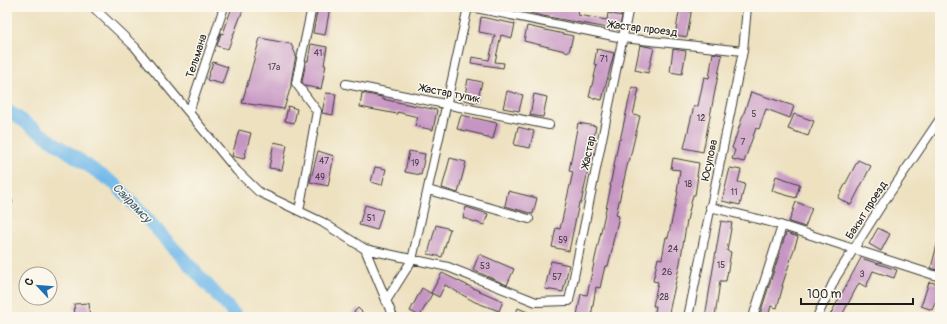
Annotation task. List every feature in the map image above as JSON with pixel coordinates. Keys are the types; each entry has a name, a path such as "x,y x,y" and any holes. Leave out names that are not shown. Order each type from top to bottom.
{"street":[{"path":"93,7 135,47 237,171 259,192 322,222 365,250 412,260"},
{"name":"Тельмана","path":"189,112 224,7"},
{"path":"300,211 317,112 296,83 312,7"},
{"path":"386,301 412,260 470,7"},
{"name":"Жастар проезд","path":"470,7 622,38 743,51"},
{"name":"Жастар","path":"412,260 448,267 536,302 569,301 629,7"},
{"name":"Юсупова","path":"688,317 743,51 747,7"},
{"name":"Жастар тупик","path":"346,84 550,125"},
{"name":"Бакыт проезд","path":"817,317 836,276 940,119"},
{"path":"428,190 529,219"},
{"path":"710,207 782,226 940,277"},
{"path":"753,317 782,226"},
{"path":"365,250 393,317"}],"building":[{"path":"232,7 244,7 228,49 217,46 221,33 223,34"},
{"path":"318,7 330,7 325,35 313,33"},
{"path":"516,7 573,7 579,9 578,15 607,20 608,13 622,16 619,30 543,16 515,9"},
{"path":"680,7 692,7 687,37 675,35"},
{"path":"481,17 515,24 512,38 501,35 495,62 504,63 503,68 471,63 472,57 489,60 495,35 479,32"},
{"path":"527,26 573,36 569,52 524,41"},
{"path":"260,38 291,44 296,55 291,86 284,109 242,103"},
{"path":"311,44 327,47 324,65 326,65 321,89 305,86 302,82"},
{"path":"640,45 654,48 648,73 635,70"},
{"path":"597,49 614,53 602,100 589,97 597,65 594,64"},
{"path":"673,49 686,51 682,74 670,72"},
{"path":"713,53 722,55 703,152 684,148 694,106 698,106 704,77 709,78"},
{"path":"213,62 228,67 222,84 207,80"},
{"path":"468,79 482,82 477,103 464,100"},
{"path":"632,87 639,89 633,115 640,116 616,215 619,216 613,246 608,266 605,266 600,288 596,287 591,317 577,315 581,294 587,295 611,186 619,139 620,140"},
{"path":"507,91 523,95 519,111 503,108"},
{"path":"751,92 794,106 790,118 766,109 759,129 756,128 744,162 732,159 735,150 732,148"},
{"path":"326,93 336,94 333,115 322,113"},
{"path":"362,93 382,97 382,99 437,110 433,130 415,126 418,117 397,112 397,114 360,107"},
{"path":"534,94 547,97 543,117 530,115"},
{"path":"288,106 297,109 294,123 285,121"},
{"path":"794,114 814,121 808,136 788,129"},
{"path":"461,115 497,123 493,139 457,129"},
{"path":"578,123 596,126 585,185 581,203 579,203 569,251 552,247 556,228 560,229 573,172 569,171"},
{"path":"518,127 534,131 530,148 514,145"},
{"path":"239,130 251,133 244,159 232,156"},
{"path":"274,142 287,145 282,170 269,168"},
{"path":"318,151 334,156 328,186 310,182"},
{"path":"409,151 425,154 421,175 405,172"},
{"path":"450,158 466,162 458,193 442,188"},
{"path":"673,158 699,163 698,176 695,195 693,195 687,220 680,263 668,317 654,317 656,306 653,306 658,282 653,281 658,258 662,259 666,237 668,238 678,192 680,170 671,169"},
{"path":"858,160 871,166 851,205 838,198"},
{"path":"375,167 386,169 382,185 371,182"},
{"path":"730,168 741,170 738,182 745,184 740,205 722,201"},
{"path":"776,176 800,184 796,198 772,191"},
{"path":"508,191 537,198 533,214 505,206"},
{"path":"796,202 812,208 805,227 789,222"},
{"path":"365,205 383,210 377,230 359,225"},
{"path":"466,207 488,214 484,225 463,218"},
{"path":"721,221 732,223 727,251 731,252 726,281 720,281 715,317 705,317"},
{"path":"436,225 450,229 442,257 428,254"},
{"path":"878,228 890,234 881,251 869,244"},
{"path":"786,233 798,237 782,286 777,308 771,306 768,317 759,317"},
{"path":"938,241 940,241 940,271 931,268"},
{"path":"479,254 514,269 507,285 473,270"},
{"path":"861,258 897,270 894,278 873,271 866,287 859,283 841,317 829,317"},
{"path":"551,261 569,265 563,292 545,289"},
{"path":"442,273 503,301 499,311 475,302 445,285 439,297 431,293"},
{"path":"929,282 940,284 940,291 932,310 921,306"},
{"path":"422,288 432,294 420,316 410,311"},
{"path":"89,303 90,317 75,317 74,304"},
{"path":"358,308 363,313 359,317 349,317"},
{"path":"518,308 539,317 514,317"}],"waterway":[{"name":"Сайрамсу","path":"7,110 116,185 237,317"}]}
